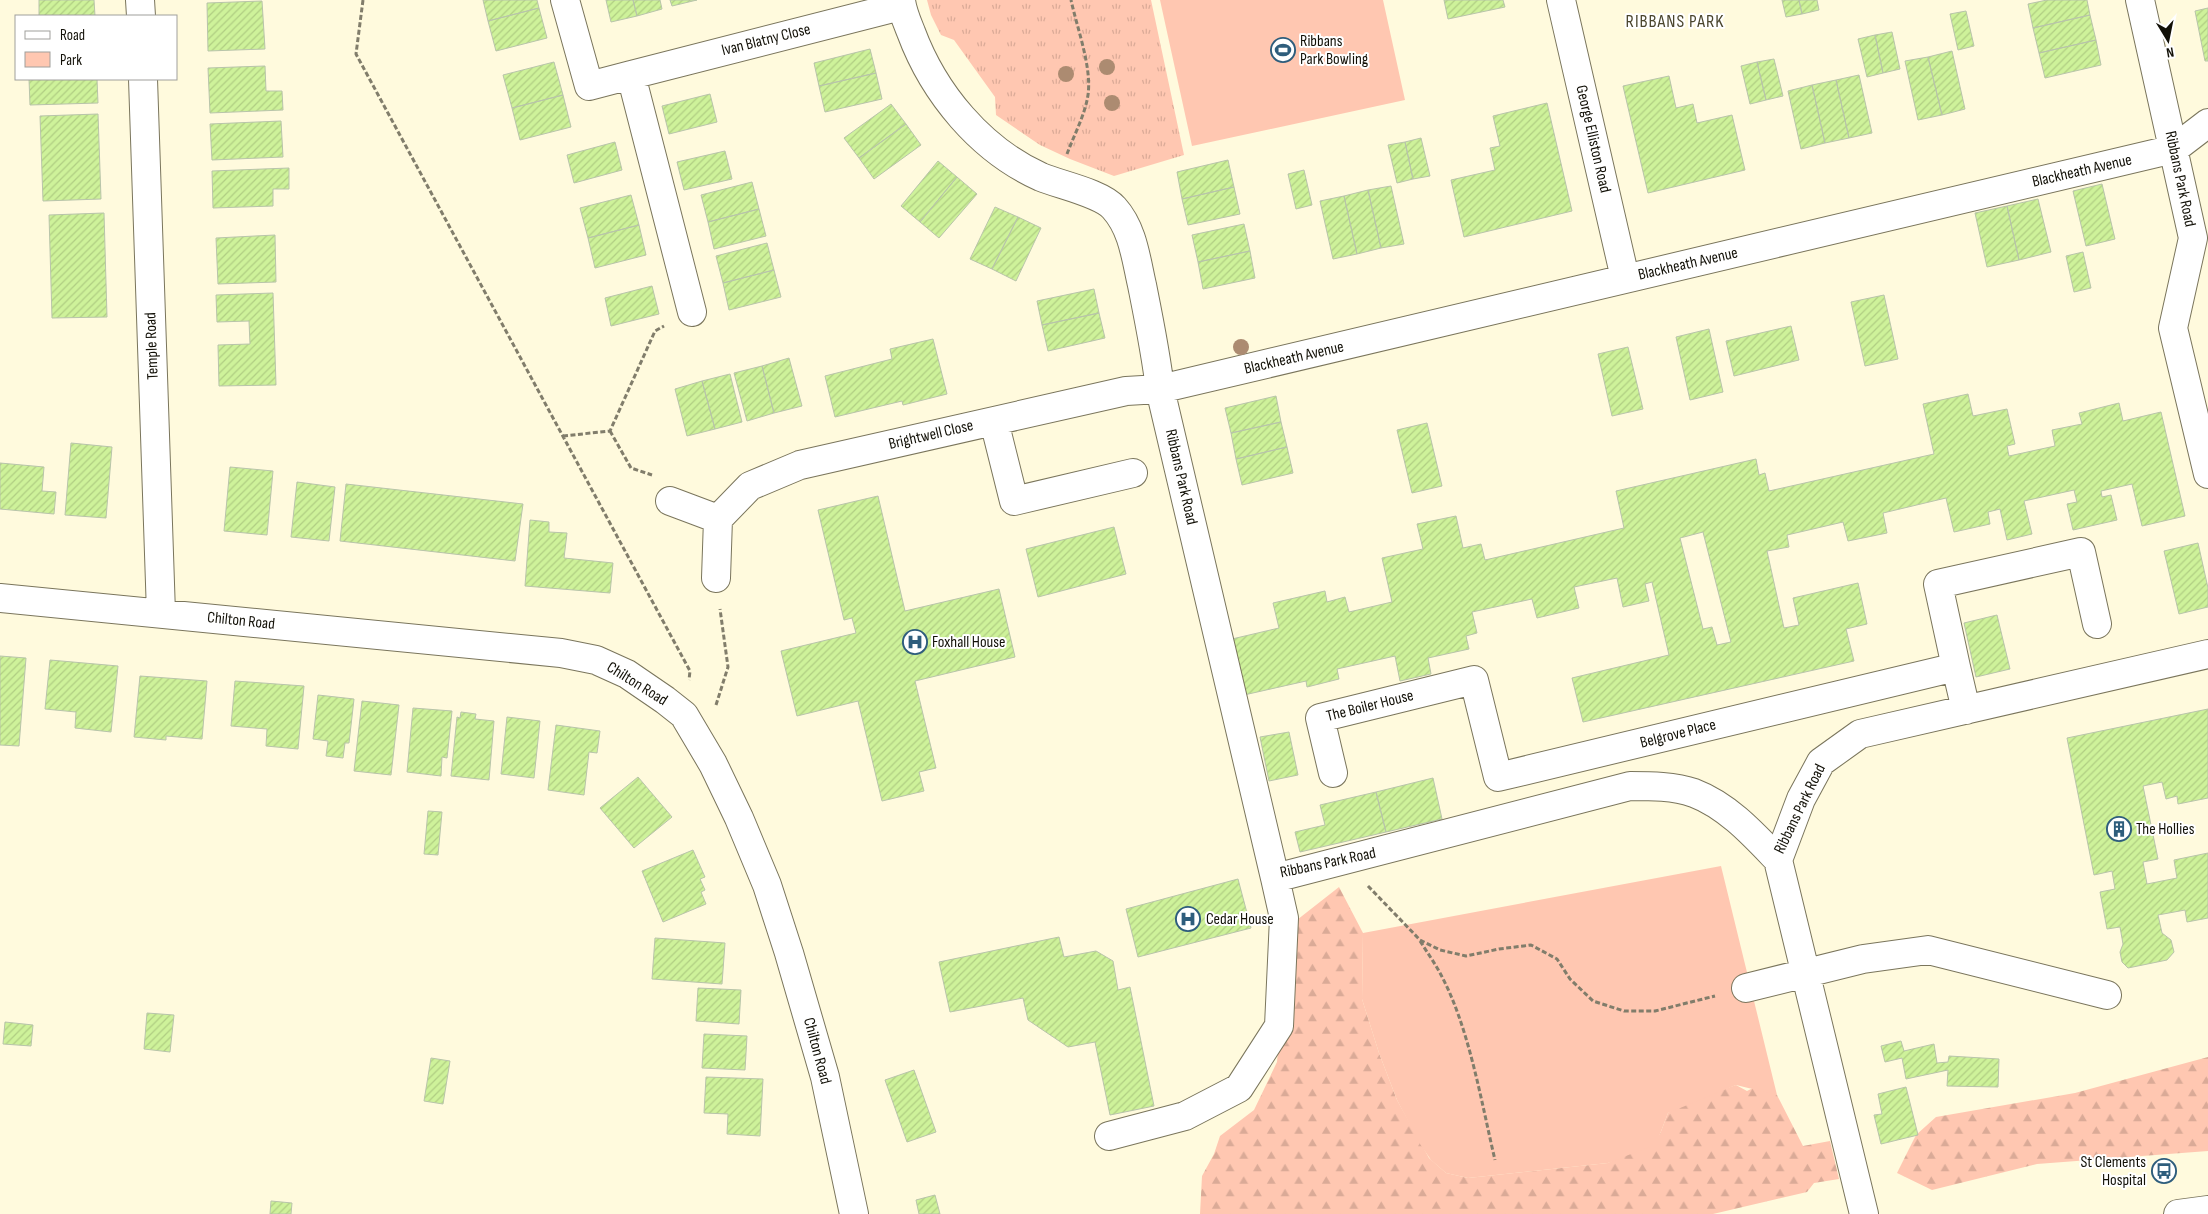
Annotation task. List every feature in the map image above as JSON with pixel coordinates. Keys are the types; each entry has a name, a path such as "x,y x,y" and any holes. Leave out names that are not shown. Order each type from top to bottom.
{"street":[{"path":"140,0 141,15"},
{"name":"Ivan Blatny Close","path":"564,0 589,86 901,3"},
{"name":"George Elliston Road","path":"1561,0 1625,278"},
{"name":"Ribbans Park Road","path":"2140,0 2193,238 2173,328 2208,474"},
{"name":"Ribbans Park Road","path":"901,3 914,41 935,85 969,125 1015,165 1054,182 1086,192 1113,207 1131,236 1154,342 1160,390 1275,878 1630,786 1658,786 1694,793 1725,810 1778,860 1802,799 1821,762 1860,734 2208,654"},
{"path":"631,75 692,312"},
{"name":"Temple Road","path":"143,80 162,613"},
{"name":"Blackheath Avenue","path":"1160,390 2174,149 2208,123"},
{"name":"Brightwell Close","path":"718,519 750,486 800,465 1126,391 1160,390"},
{"path":"994,421 1014,501 1133,473"},
{"path":"670,502 718,519 716,578"},
{"path":"1966,710 1938,584 2081,552 2097,624"},
{"name":"Chilton Road","path":"0,598 561,653 596,660 627,674 684,715 739,818 767,885 825,1077 854,1214"},
{"name":"Belgrove Place","path":"1474,680 1498,777 1956,667"},
{"name":"The Boiler House","path":"1333,773 1320,718 1474,680"},
{"path":"1778,860 1864,1214"},
{"path":"1109,1136 1185,1116 1238,1088 1279,1026 1284,918 1275,878"},
{"path":"1746,988 1863,959 1928,950 2106,995"},
{"path":"2178,1214 2208,1210"}],"path":[{"path":"363,0 356,54 690,671 684,715"},
{"path":"1054,182 1079,124 1088,95 1087,70 1071,0"},
{"path":"610,431 655,331 692,312"},
{"path":"563,436 610,431"},
{"path":"610,431 631,468 677,483 670,502"},
{"path":"702,746 728,667 716,578"},
{"path":"1348,860 1371,889 1420,940 1441,974 1456,1009 1468,1049 1495,1160"},
{"path":"1420,940 1440,950 1466,956 1531,945 1557,959 1570,978 1593,1000 1624,1011 1655,1011 1746,988"}],"green space":[{"path":"927,0 1151,0 1184,155 1114,176 1040,145 996,115 995,97 954,40 941,35 931,15"},
{"name":"Ribbans Park Bowling","path":"1160,0 1383,0 1405,100 1192,146"},
{"path":"1721,866 1777,1095 1736,1085 1668,1113 1660,1134 1649,1147 1608,1163 1468,1178 1446,1173 1431,1160 1420,1144 1397,1100 1379,1053 1362,999 1363,933"},
{"path":"1339,887 1363,933 1362,999 1379,1053 1397,1100 1429,1158 1446,1173 1468,1178 1608,1163 1660,1134 1668,1113 1681,1104 1736,1085 1747,1091 1763,1083 1777,1095 1803,1146 1830,1141 1839,1179 1814,1183 1807,1192 1713,1214 1200,1214 1202,1176 1214,1154 1220,1136 1254,1110 1277,1062 1288,927"},
{"path":"2208,1057 2208,1151 2037,1164 1932,1190 1897,1173 1916,1135 1936,1117 2075,1093"}],"building":[{"path":"39,0 94,0 95,15 39,15"},
{"path":"483,0 537,0 539,8 488,21"},
{"path":"606,0 633,0 637,16 611,22"},
{"path":"633,0 660,0 662,9 637,16"},
{"path":"670,0 697,0 672,6"},
{"path":"1444,0 1503,0 1505,7 1448,19"},
{"path":"1782,0 1799,0 1802,14 1786,17"},
{"path":"1799,0 1817,0 1819,10 1802,14"},
{"path":"2047,0 2087,0 2090,15 2033,28 2028,4"},
{"path":"262,1 265,49 208,51 207,3"},
{"path":"539,8 547,38 496,51 488,21"},
{"path":"2208,8 2208,61 2205,61 2195,11"},
{"path":"1966,11 1974,46 1958,50 1950,14"},
{"path":"2090,15 2096,40 2039,53 2033,28"},
{"path":"1892,32 1900,69 1883,73 1875,35"},
{"path":"1875,35 1883,73 1867,77 1858,39"},
{"path":"2096,40 2101,65 2045,78 2039,53"},
{"path":"870,49 876,73 819,86 814,63"},
{"path":"1952,51 1965,109 1942,115 1928,57"},
{"path":"1928,57 1942,115 1918,120 1905,61"},
{"path":"1774,59 1783,96 1766,100 1757,62"},
{"path":"554,62 563,95 512,108 503,75"},
{"path":"1757,62 1766,100 1750,104 1741,66"},
{"path":"265,66 266,91 282,91 283,110 210,113 208,68"},
{"path":"876,73 882,99 825,112 819,86"},
{"path":"1859,75 1872,133 1849,138 1836,80"},
{"path":"1669,76 1676,108 1693,104 1697,123 1732,115 1745,170 1648,193 1623,86"},
{"path":"29,80 97,80 98,103 30,105"},
{"path":"1836,80 1849,138 1825,143 1812,85"},
{"path":"1812,85 1825,143 1801,149 1788,91"},
{"path":"710,94 717,122 669,134 662,106"},
{"path":"563,95 571,127 520,140 512,108"},
{"path":"1547,103 1572,211 1464,237 1451,180 1495,170 1490,148 1500,146 1493,116"},
{"path":"891,104 906,124 859,158 844,138"},
{"path":"98,114 101,199 43,201 40,116"},
{"path":"281,121 283,157 212,160 210,124"},
{"path":"906,124 921,145 874,179 859,158"},
{"path":"1421,138 1430,176 1413,179 1405,142"},
{"path":"615,142 622,170 574,183 567,155"},
{"path":"1405,142 1413,179 1397,183 1388,145"},
{"path":"725,151 732,179 684,190 677,162"},
{"path":"1228,160 1234,187 1182,199 1177,172"},
{"path":"938,161 957,177 920,222 901,206"},
{"path":"289,168 289,189 273,189 273,206 213,208 212,171"},
{"path":"1304,170 1312,205 1296,209 1288,174"},
{"path":"957,177 977,194 939,238 920,222"},
{"path":"752,182 759,209 708,222 701,195"},
{"path":"2102,184 2115,239 2086,246 2073,191"},
{"path":"1391,186 1404,244 1381,248 1368,190"},
{"path":"1234,187 1240,214 1188,225 1182,199"},
{"path":"1368,190 1381,248 1357,254 1344,196"},
{"path":"631,195 639,225 588,238 580,208"},
{"path":"1344,196 1357,254 1333,259 1320,201"},
{"path":"2038,199 2051,252 2019,260 2007,206"},
{"path":"2007,206 2019,260 1987,267 1975,213"},
{"path":"995,207 1018,217 992,269 970,259"},
{"path":"759,209 766,236 714,249 708,222"},
{"path":"104,213 107,317 52,318 49,215"},
{"path":"1018,217 1041,228 1016,281 992,269"},
{"path":"1244,224 1250,251 1198,262 1192,235"},
{"path":"639,225 646,255 595,268 588,238"},
{"path":"275,235 276,282 218,284 216,238"},
{"path":"767,243 774,270 723,283 716,256"},
{"path":"1250,251 1255,278 1203,289 1198,262"},
{"path":"2083,252 2091,288 2074,292 2066,256"},
{"path":"774,270 781,297 729,310 723,283"},
{"path":"652,286 659,314 611,326 605,298"},
{"path":"1094,289 1099,313 1042,325 1037,301"},
{"path":"273,293 276,385 219,386 218,345 250,344 249,321 217,322 216,295"},
{"path":"1884,295 1898,359 1865,366 1851,302"},
{"path":"1099,313 1105,338 1048,351 1042,325"},
{"path":"1791,326 1799,360 1734,376 1726,341"},
{"path":"1709,329 1723,392 1690,400 1676,337"},
{"path":"933,339 947,394 903,405 902,401 835,417 825,376 892,359 890,349"},
{"path":"1628,347 1643,409 1612,416 1598,354"},
{"path":"789,358 802,406 774,413 762,366"},
{"path":"762,366 774,413 747,421 734,373"},
{"path":"730,374 742,422 715,429 702,381"},
{"path":"702,381 715,429 687,436 675,389"},
{"path":"1968,394 1973,416 2007,409 2015,444 2007,446 2009,456 2055,446 2052,430 2082,424 2079,413 2119,403 2123,421 2161,412 2185,516 2142,526 2132,484 2101,491 2102,497 2111,495 2117,520 2073,530 2067,504 2077,502 2074,490 2024,501 2032,534 2007,540 2000,509 1988,512 1990,524 1954,532 1946,498 1883,513 1887,533 1848,541 1843,522 1787,535 1789,547 1767,551 1784,628 1799,625 1793,598 1858,583 1867,624 1846,629 1854,661 1583,722 1572,678 1669,655 1652,582 1645,584 1649,601 1623,607 1617,578 1574,587 1579,608 1537,618 1532,599 1472,612 1477,633 1466,636 1469,649 1428,658 1431,674 1400,681 1395,656 1337,669 1339,679 1307,687 1306,681 1244,695 1232,639 1279,628 1273,603 1325,591 1327,602 1345,597 1349,612 1392,602 1382,558 1423,549 1417,524 1456,516 1463,548 1481,544 1485,560 1624,528 1616,491 1756,459 1759,475 1765,473 1769,491 1934,454 1923,404","holes":["1703,532 1731,642 1717,645 1712,627 1703,629 1680,538"]},
{"path":"1276,396 1281,422 1231,433 1225,408"},
{"path":"1281,422 1287,447 1236,459 1231,433"},
{"path":"1427,423 1442,486 1412,493 1397,430"},
{"path":"71,443 112,447 106,518 65,515"},
{"path":"1287,447 1293,473 1242,485 1236,459"},
{"path":"0,463 44,467 42,491 56,492 54,514 0,509"},
{"path":"230,467 273,471 267,535 224,531"},
{"path":"297,482 335,487 329,541 291,537"},
{"path":"346,484 523,504 515,561 340,541"},
{"name":"Foxhall House","path":"878,496 905,611 999,589 1015,657 915,681 936,768 919,772 924,791 882,801 858,701 797,716 781,651 856,633 852,618 844,620 818,510"},
{"path":"530,520 549,522 549,532 567,533 564,558 613,563 610,593 525,586"},
{"path":"1114,527 1126,574 1038,597 1026,549"},
{"path":"2198,543 2208,588 2208,607 2179,614 2164,551"},
{"path":"1997,615 2010,669 1976,677 1964,623"},
{"path":"0,656 26,658 19,746 0,745"},
{"path":"50,660 118,666 111,732 75,728 76,712 45,709"},
{"path":"140,676 207,681 202,739 166,736 166,740 134,737"},
{"path":"235,681 304,686 298,749 266,746 267,729 231,726"},
{"path":"318,695 354,699 349,743 345,743 343,758 326,756 328,741 313,739"},
{"path":"362,701 399,705 391,775 354,771"},
{"path":"413,708 452,711 447,758 442,757 441,776 407,772"},
{"name":"The Hollies","path":"2208,709 2208,798 2178,804 2177,796 2166,799 2162,782 2143,786 2158,859 2143,862 2147,884 2177,878 2174,860 2208,853 2208,918 2187,922 2185,910 2158,915 2162,933 2171,940 2174,952 2167,960 2128,968 2122,962 2120,952 2123,944 2120,927 2107,929 2100,892 2115,889 2112,871 2094,875 2067,738"},
{"path":"461,712 476,714 475,719 494,721 489,780 451,776 457,717 460,718"},
{"path":"507,717 540,721 534,778 501,774"},
{"path":"556,725 600,731 597,753 589,752 584,795 548,790"},
{"path":"1289,732 1298,775 1269,781 1260,737"},
{"path":"638,777 672,817 634,848 600,808"},
{"path":"1433,778 1442,819 1386,832 1376,792"},
{"path":"1376,792 1386,832 1300,852 1295,832 1325,825 1320,805"},
{"path":"428,811 442,812 438,855 424,854"},
{"path":"693,850 705,877 700,879 705,890 701,892 706,904 663,922 642,871"},
{"name":"Cedar House","path":"1238,879 1251,928 1138,957 1126,909"},
{"path":"1059,937 1064,957 1096,951 1113,961 1118,990 1130,987 1154,1106 1110,1115 1095,1042 1068,1047 1028,1020 1023,998 950,1012 939,962"},
{"path":"655,938 725,943 722,984 652,979"},
{"path":"698,988 741,990 739,1024 696,1021"},
{"path":"147,1013 174,1015 170,1052 144,1049"},
{"path":"5,1022 33,1025 31,1046 3,1044"},
{"path":"704,1034 747,1036 745,1070 702,1068"},
{"path":"1901,1041 1904,1051 1934,1044 1937,1063 1948,1062 1949,1056 1999,1059 1998,1087 1947,1086 1948,1070 1906,1079 1902,1058 1885,1062 1881,1046"},
{"path":"431,1058 450,1061 443,1104 424,1101"},
{"path":"914,1070 936,1132 907,1142 885,1080"},
{"path":"706,1077 763,1079 760,1136 727,1134 728,1114 704,1113"},
{"path":"1906,1087 1918,1135 1881,1144 1874,1115 1882,1114 1878,1094"},
{"path":"935,1195 940,1214 919,1214 916,1200"},
{"path":"271,1201 292,1203 291,1214 270,1214"}],"place":[{"name":"Ribbans Park Bowling","path":"1283,50"},
{"name":"Foxhall House","path":"915,642"},
{"name":"The Hollies","path":"2119,829"},
{"name":"Cedar House","path":"1188,919"},
{"name":"St Clements Hospital","path":"2164,1171"}],"district":[{"name":"RIBBANS PARK","path":"1675,21"}]}
